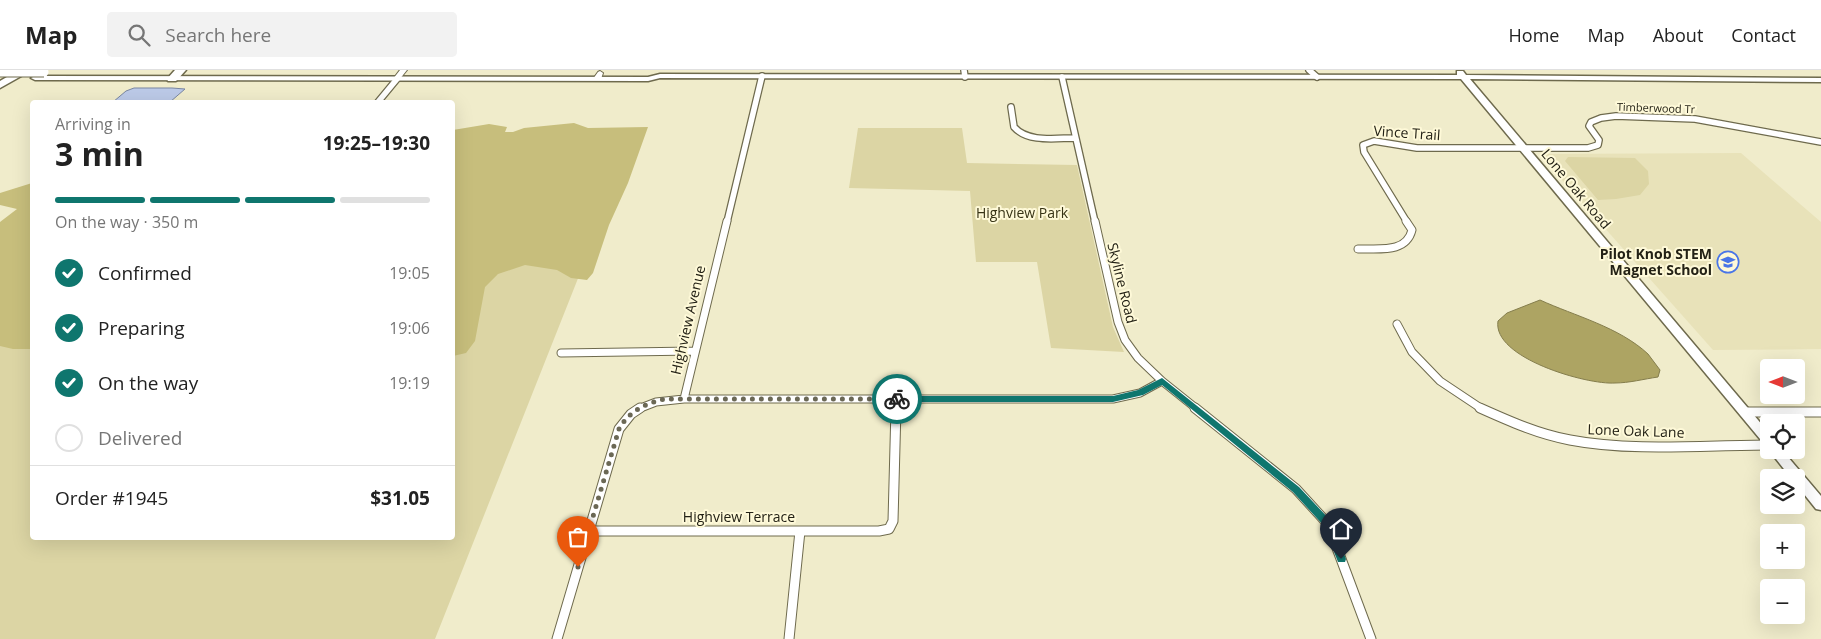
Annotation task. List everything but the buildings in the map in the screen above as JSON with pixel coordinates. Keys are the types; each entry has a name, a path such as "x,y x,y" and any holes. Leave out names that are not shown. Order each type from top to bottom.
{"highway":[{"path":"0,85 20,70"},
{"path":"0,85 26,70"}],"main road":[{"path":"0,72 598,76 648,79 661,73 762,76 964,73 1062,77 1317,77 1460,74 1821,80"},
{"path":"0,78 173,73"},
{"name":"Lone Oak Road","path":"1460,74 1760,432"},
{"path":"1783,459 1821,505"}],"street":[{"path":"1309,70 1317,77"},
{"path":"380,100 401,74"},
{"name":"Highview Avenue","path":"684,399 694,351 762,76"},
{"name":"Skyline Road","path":"1062,77 1118,322 1125,340 1162,381 1296,489 1328,524 1371,639"},
{"path":"1011,107 1014,127 1021,134 1035,138 1075,138"},
{"name":"Timberwood Tr","path":"1523,148 1592,147 1598,145 1599,140 1590,129 1590,123 1601,118 1616,116 1709,121 1821,142"},
{"name":"Vince Trail","path":"1358,250 1397,248 1410,238 1412,230 1364,152 1362,145 1367,142 1383,141 1417,148 1523,148"},
{"name":"Lone Oak Lane","path":"1397,324 1412,352 1440,381 1480,408 1528,429 1568,440 1607,446 1760,444"},
{"path":"561,353 694,351"},
{"path":"557,639 619,429 624,419 650,402 665,399 1113,399 1140,393 1162,381"},
{"name":"Highview Terrace","path":"589,531 879,531 888,528 892,521 896,399"},
{"path":"1744,412 1821,412"},
{"path":"788,639 800,531"}],"shaded area":[{"path":"574,123 588,128 648,127 628,183 609,225 593,273 587,280 571,278 557,270 525,265 498,274 485,287 475,341 466,353 455,356 455,130 489,124 507,127 505,132 513,132 524,128"},
{"name":"Pilot Knob STEM Magnet School","path":"1741,153 1821,222 1821,349 1713,350 1539,154"},
{"path":"30,184 30,349 13,349 0,346 0,222 17,209 0,205 0,193"},
{"path":"1540,300 1624,336 1648,354 1660,370 1658,377 1615,383 1602,382 1564,374 1544,367 1525,357 1510,347 1500,334 1498,321 1507,313"}],"green space":[{"name":"Highview Park","path":"858,128 962,128 967,163 1077,165 1113,327 1124,352 1051,348 1037,262 976,262 970,191 849,188"},
{"path":"1568,157 1635,158 1648,171 1649,184 1640,195 1598,200 1565,161"},
{"path":"596,233 435,639 0,639 0,292 30,301 30,540 455,540 455,259"}],"way so far":[{"path":"578,567 619,429 624,419 650,402 665,399 897,399"}],"place":[{"name":"Pilot Knob STEM Magnet School","path":"1728,262"}],"route":[{"path":"897,399 1113,399 1140,393 1162,381 1296,489 1328,524 1341,559"}]}
